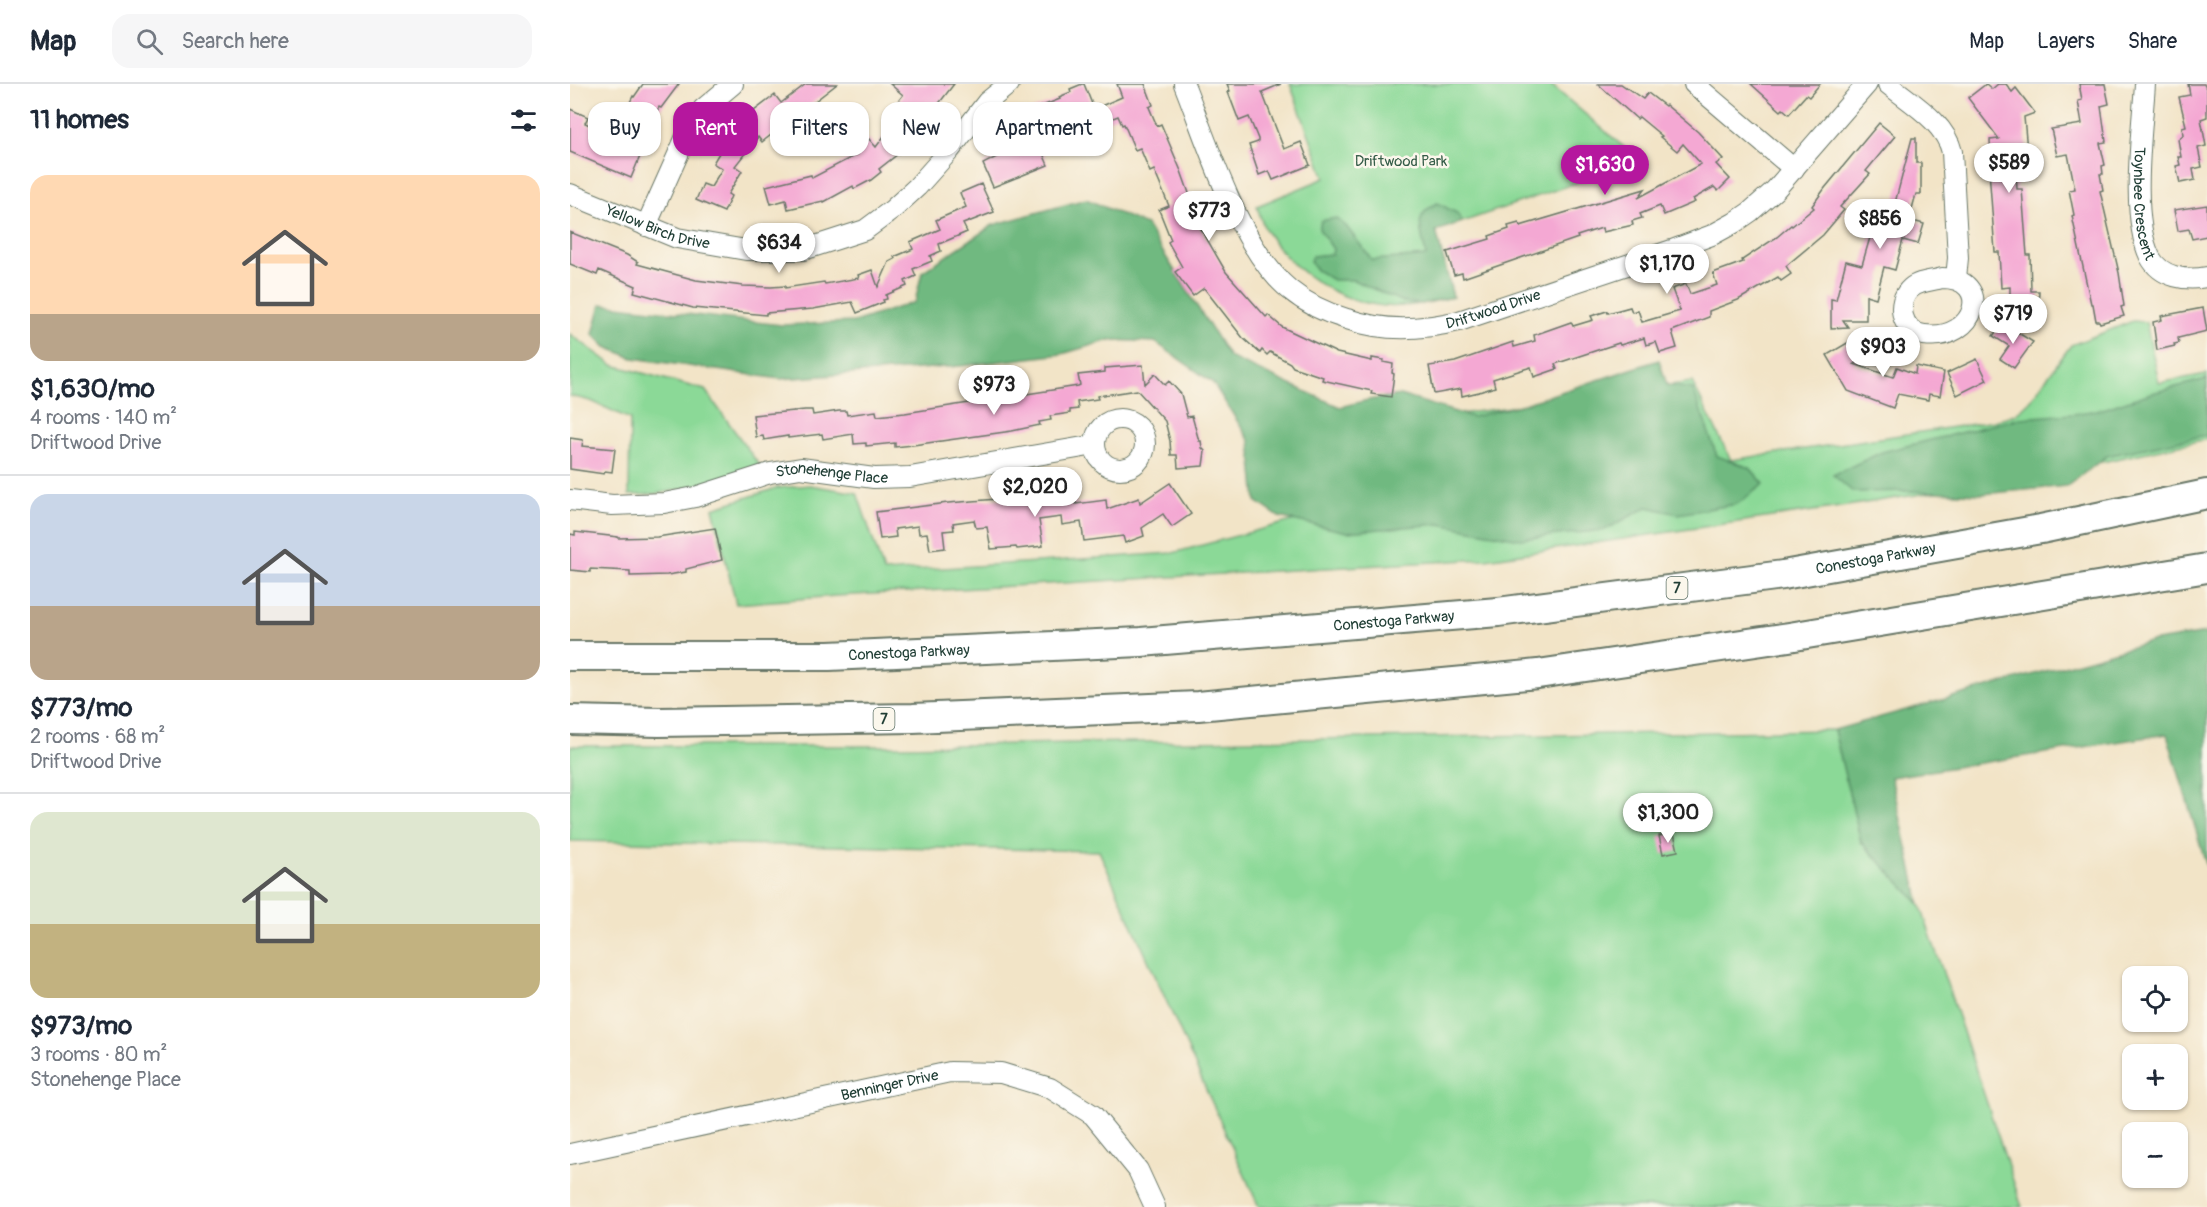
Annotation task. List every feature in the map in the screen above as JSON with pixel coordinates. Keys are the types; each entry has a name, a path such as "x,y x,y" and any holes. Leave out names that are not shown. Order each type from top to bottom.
{"highway":[{"name":"Conestoga Parkway","path":"570,656 829,656 1141,642 1498,612 1783,574 2041,529 2207,494"},
{"name":"7","path":"570,720 659,722 913,718 1198,706 1538,674 1789,637 2207,568"}],"street":[{"path":"646,226 689,130 703,109 733,84"},
{"name":"Yellow Birch Drive","path":"570,194 677,238 746,250 803,250 865,230 892,210 917,187 950,150 987,102 1009,84"},
{"name":"Driftwood Drive","path":"1184,84 1237,218 1267,265 1289,289 1323,312 1364,325 1390,329 1433,327 1459,321 1712,235 1750,212 1775,190 1867,84"},
{"path":"1694,84 1794,170"},
{"path":"1888,84 1932,121 1949,140 1952,152 1958,258 1956,278"},
{"name":"Toynbee Crescent","path":"2145,84 2139,185 2144,240 2151,260 2164,273 2190,279 2207,277"},
{"name":"Stonehenge Place","path":"570,500 612,505 664,503 695,497 770,473 801,468 874,478 910,477 1095,446"},
{"name":"Benninger Drive","path":"570,1154 950,1072 1001,1073 1050,1088 1093,1115 1138,1170 1155,1207"}],"green space":[{"name":"Driftwood Park","path":"1290,84 1550,84 1640,161 1436,231 1453,297 1401,306 1367,303 1333,291 1303,272 1277,246 1261,220 1257,206 1325,178"},
{"path":"1086,199 1146,225 1229,357 1340,407 1400,395 1472,417 1524,404 1659,360 1667,385 1693,389 1717,456 1750,468 1764,484 1737,504 1678,514 1647,507 1605,530 1520,539 1439,524 1347,532 1279,517 1256,501 1250,441 1213,383 1155,342 1110,340 1062,354 960,366 780,379 633,358 606,347 593,334 601,304 782,325 854,322 915,302 922,272 993,225"},
{"path":"1437,203 1457,213 1462,222 1436,231 1453,297 1422,304 1403,302 1353,280 1333,280 1316,270 1310,261 1312,256 1332,254 1333,249 1319,229 1321,221 1336,218 1346,226 1372,260 1426,256 1420,226 1421,219 1429,208"},
{"path":"2133,321 2146,322 2159,383 2207,374 2207,439 2052,473 1847,506 1486,559 836,596 736,604 713,508 777,488 810,485 857,493 884,572 1173,553 1303,518 1287,438 1692,382 1731,460 1995,421 2016,414 2030,401 2071,345"},
{"path":"570,334 613,365 705,390 760,466 679,490 629,495 630,419 591,401 570,396"},
{"path":"2207,379 2207,435 2107,456 2067,486 1982,494 1910,491 1853,492 1833,475 1882,452 2020,418 2103,409 2148,394"},
{"path":"2207,633 2207,867 2167,734 1891,777 1920,904 1861,842 1834,730 2150,642"},
{"path":"1834,730 1861,842 1920,904 2022,1207 1259,1207 1099,851 570,841 570,746 904,746"}],"building":[{"path":"643,84 679,84 661,108 661,102 630,102"},
{"path":"806,84 837,84 814,102 782,102"},
{"path":"890,84 954,84 940,102 897,102 903,95"},
{"path":"1084,84 1091,102 1052,102 1071,92 1070,89"},
{"path":"1117,84 1145,84 1153,105 1149,107 1157,126 1161,124 1181,171 1199,221 1197,222 1226,272 1266,317 1268,315 1282,327 1337,353 1372,361 1372,358 1384,360 1383,362 1393,364 1391,397 1371,394 1372,391 1322,380 1323,377 1293,367 1270,352 1267,355 1262,350 1260,353 1243,338 1204,288 1193,296 1175,272 1182,267 1168,242 1171,240 1159,210 1169,206 1154,170 1150,172 1140,148 1135,150 1118,116 1113,118 1113,102 1110,102 1122,97"},
{"path":"1227,84 1281,84 1262,92 1284,149 1301,142 1310,165 1273,180 1269,171 1259,175 1249,145 1258,142 1258,139 1249,117 1239,121"},
{"path":"1598,84 1621,84 1643,99 1648,93 1666,105 1698,132 1723,159 1716,164 1730,179 1718,191 1714,187 1693,199 1695,202 1664,215 1660,206 1640,214 1642,218 1632,221 1633,225 1603,232 1602,228 1463,278 1462,273 1454,275 1447,252 1490,239 1489,236 1509,229 1508,226 1519,223 1520,226 1645,189 1638,198 1701,164 1683,144 1677,151"},
{"path":"1751,84 1820,84 1809,97 1806,95 1789,114 1783,109 1781,111"},
{"path":"1986,84 1992,89 1998,84 2006,84 2012,92 2016,88 2035,113 2024,117 2027,150 2015,151 2017,189 2022,189 2027,255 2030,255 2031,291 2039,291 2037,321 2010,320 2010,287 2001,288 1999,252 1995,252 1989,170 1990,140 1999,139 1968,98"},
{"path":"2079,84 2105,84 2109,104 2101,106 2106,142 2100,143 2105,165 2102,166 2103,174 2100,174 2103,190 2100,191 2119,273 2124,306 2121,307 2124,316 2100,323 2096,321 2093,304 2091,304 2072,216 2074,215 2069,190 2075,189 2068,154 2057,156 2051,129 2082,124 2078,101 2082,100"},
{"path":"2188,84 2204,84 2207,91 2207,117 2201,119 2206,146 2198,148 2202,167 2193,169 2195,180 2180,183 2176,166 2180,165 2178,157 2181,157 2178,139 2183,135 2182,127 2186,126 2179,97 2190,95"},
{"path":"775,95 780,102 770,102 770,136 762,142 758,137 758,108"},
{"path":"570,109 588,117 585,123 588,124 588,156 640,156 631,178 570,152"},
{"path":"1879,123 1895,136 1866,171 1870,174 1840,207 1844,210 1823,235 1786,266 1791,274 1781,281 1778,277 1738,300 1709,311 1709,317 1672,331 1677,348 1660,353 1656,342 1646,345 1644,338 1620,345 1619,343 1555,364 1557,369 1534,377 1531,367 1493,379 1495,387 1479,392 1462,396 1461,389 1434,394 1429,366 1455,362 1513,342 1514,347 1535,341 1534,335 1571,322 1573,326 1593,320 1591,316 1607,311 1608,313 1630,307 1632,312 1638,310 1642,322 1680,311 1672,289 1686,284 1690,294 1717,285 1713,273 1743,262 1742,260 1792,226 1814,208 1812,206 1825,188"},
{"path":"1912,138 1916,138 1916,163 1921,163 1921,194 1916,194 1909,220 1924,224 1918,244 1903,240 1895,270 1884,267 1876,298 1866,295 1866,320 1843,320 1848,327 1831,328 1831,299 1836,300 1846,261 1862,265 1871,234 1885,238 1892,212 1896,217 1896,199"},
{"path":"869,139 876,147 881,140 881,156 895,156 879,169 881,172 871,180 854,189 853,186 824,202 788,209 786,200 771,204 766,186 811,175 812,178 854,156 869,156"},
{"path":"717,156 743,156 735,166 742,171 728,194 731,196 724,212 696,200 703,184 711,187 722,169 713,163"},
{"path":"998,156 1044,156 1048,165 993,187 983,164"},
{"path":"981,184 994,212 963,224 967,232 939,244 941,251 930,256 932,261 913,269 916,276 905,281 907,286 886,295 887,299 883,300 884,302 857,313 852,302 813,309 766,313 766,315 693,308 634,292 636,286 599,270 597,275 570,264 570,232 627,255 638,262 637,264 696,280 743,286 785,286 785,288 859,278 858,275 872,270 878,287 889,262 895,259 894,257 913,249 910,242 940,229 936,220 966,207 960,193"},
{"path":"2207,205 2207,236 2192,239 2189,229 2178,231 2174,210"},
{"path":"2203,308 2207,331 2178,338 2179,343 2174,344 2175,346 2157,350 2153,322 2162,320 2161,316"},
{"path":"2002,323 2033,342 2014,368 2000,359 2009,346 1993,336"},
{"path":"1854,339 1865,357 1854,364 1893,377 1897,367 1915,374 1916,366 1944,372 1940,396 1929,394 1928,400 1898,394 1893,408 1848,391 1827,355"},
{"path":"1977,359 1987,380 1957,395 1947,373"},
{"path":"1143,365 1145,384 1155,374 1165,385 1169,381 1181,394 1187,417 1192,416 1199,441 1205,451 1203,466 1178,468 1177,455 1171,455 1165,421 1137,390 1097,396 1098,399 1077,402 1078,409 1070,410 1070,413 1050,416 1051,420 1039,422 1040,425 913,445 895,447 895,443 866,446 866,443 854,444 853,434 823,439 822,434 764,440 763,436 756,437 753,415 805,410 812,410 813,415 839,411 846,411 847,415 876,411 877,416 905,413 1078,386 1080,385 1078,375 1105,372 1105,368"},
{"path":"570,438 583,440 582,446 615,449 612,472 605,471 604,474 570,469"},
{"path":"1170,483 1191,514 1172,527 1163,514 1142,528 1144,536 1125,543 1123,536 1084,541 1081,522 1062,525 1061,517 1039,520 1043,546 991,549 987,527 976,528 974,520 953,523 954,530 943,531 945,548 930,550 927,533 919,534 918,526 895,529 896,537 880,539 876,512 1034,496 1034,498 1046,496 1046,500 1075,496 1076,504 1106,500 1107,509 1139,498 1140,503"},
{"path":"715,528 722,560 686,569 686,572 630,576 630,571 570,570 570,534 575,535 575,532 618,538 657,537"},
{"path":"1674,833 1678,851 1663,854 1659,836"}]}
